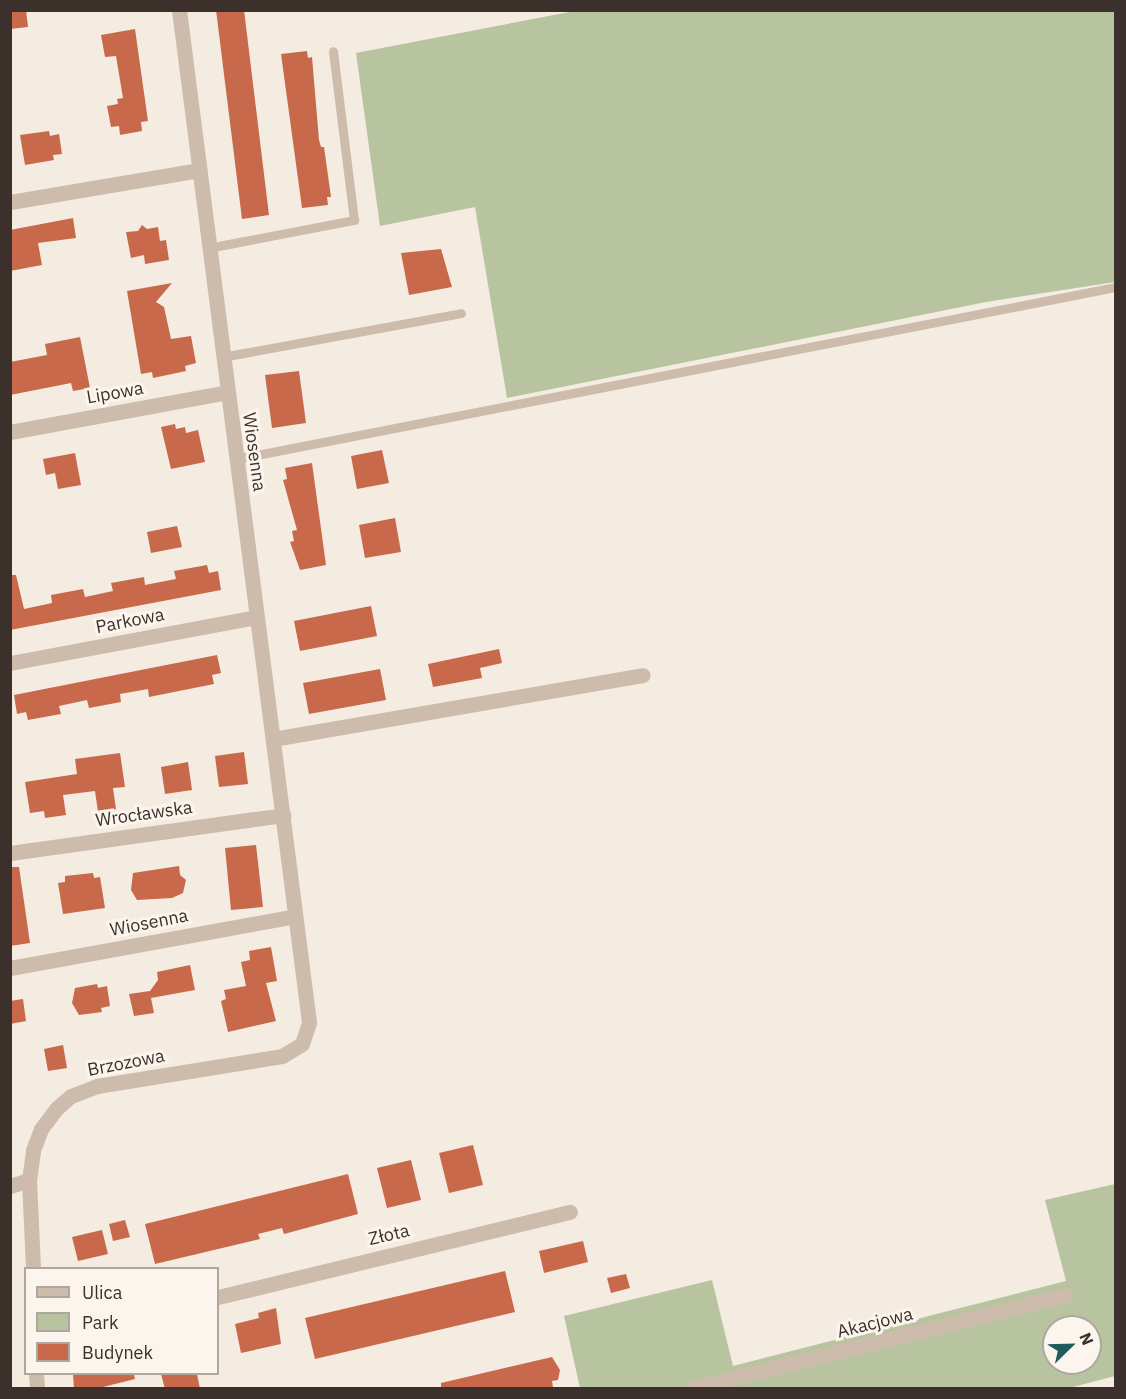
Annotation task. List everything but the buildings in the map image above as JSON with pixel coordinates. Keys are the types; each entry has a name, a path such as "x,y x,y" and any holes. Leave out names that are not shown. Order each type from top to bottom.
{"street":[{"name":"Wiosenna","path":"179,10 226,392 309,1022 302,1044"},
{"path":"10,202 199,170"},
{"name":"Lipowa","path":"10,432 226,392"},
{"name":"Parkowa","path":"10,663 256,617"},
{"path":"273,739 642,675"},
{"name":"Wrocławska","path":"10,853 283,815"},
{"name":"Wiosenna","path":"10,968 295,916"},
{"name":"Brzozowa","path":"29,1180 33,1150 41,1129 71,1096 97,1086 282,1056 302,1044"},
{"path":"10,1186 29,1180 33,1267"},
{"name":"Złota","path":"219,1297 570,1212"},
{"name":"Akacjowa","path":"693,1389 1066,1295"}],"lane":[{"path":"208,248 354,220 333,51"},
{"path":"236,459 1116,287"},
{"path":"222,357 461,313"}],"green space":[{"path":"575,11 1115,11 1115,282 986,302 507,398 475,207 380,226 356,53"},
{"path":"1115,1184 1115,1376 1069,1388 580,1388 564,1316 712,1280 733,1366 1066,1281 1045,1200"}]}
